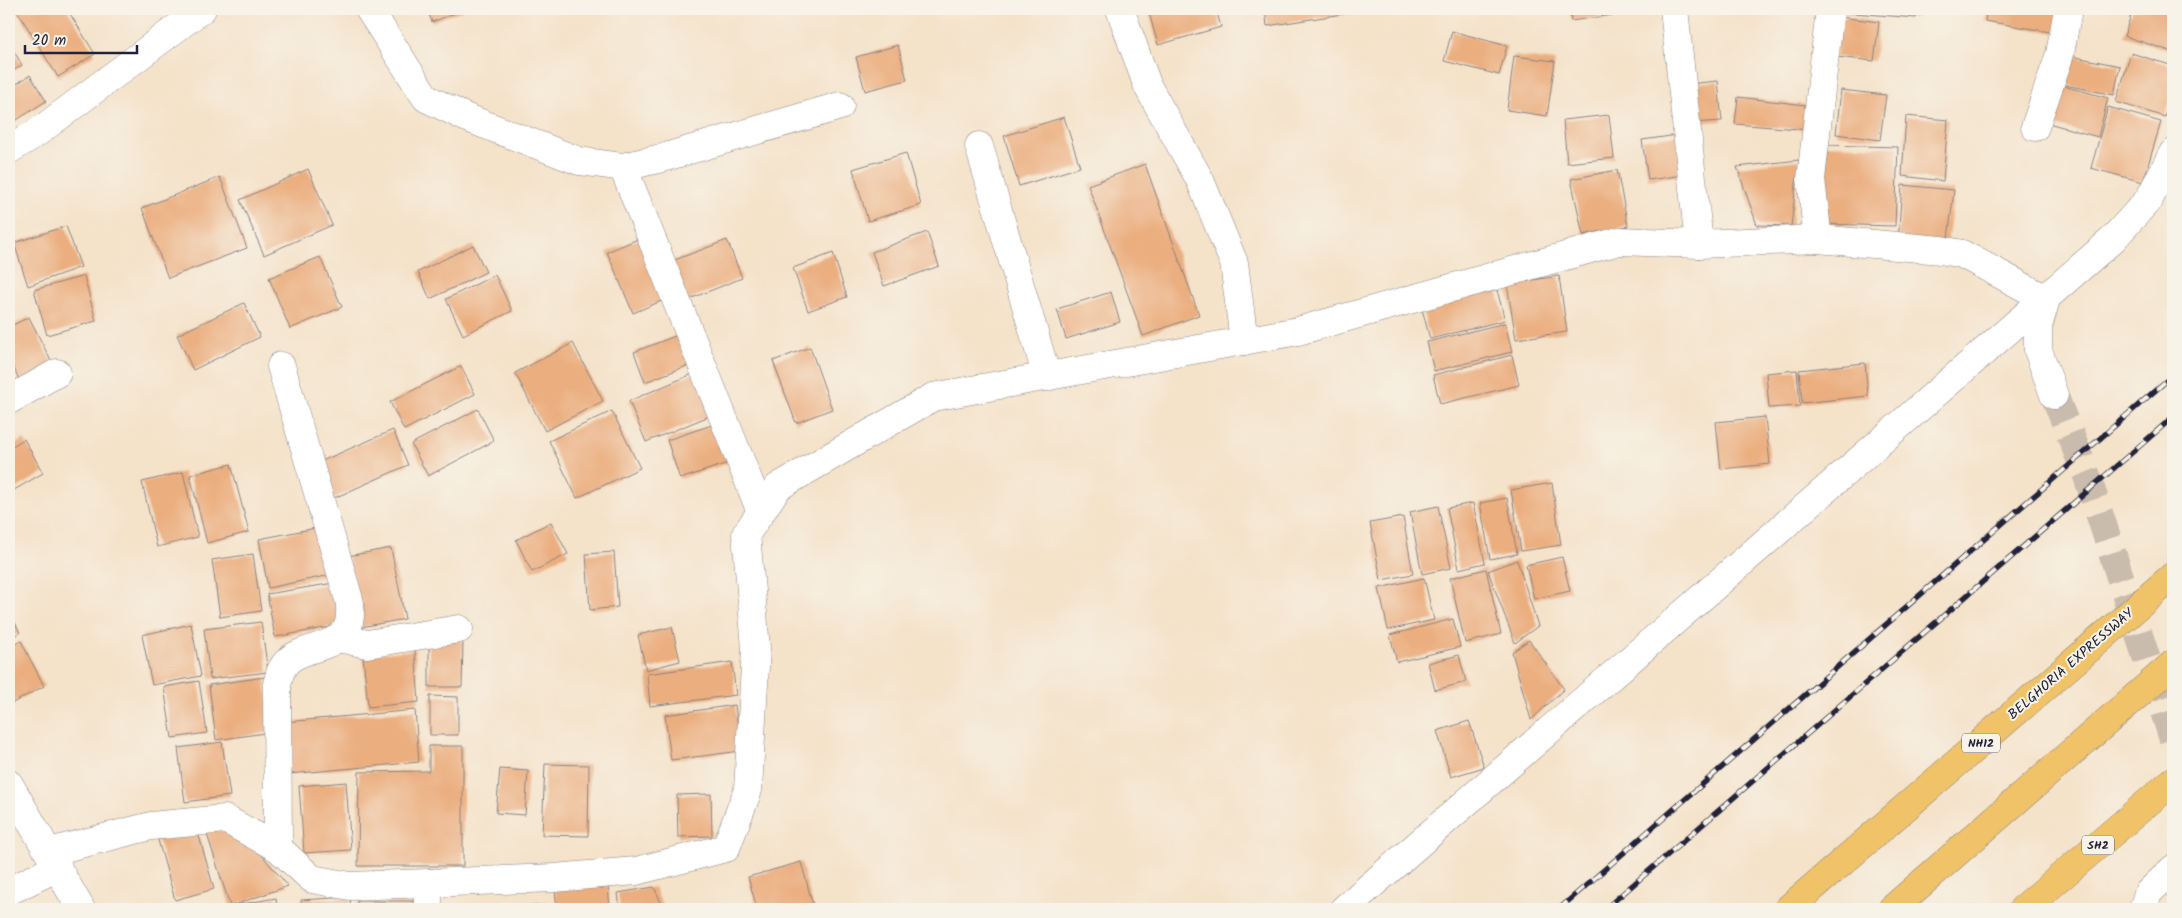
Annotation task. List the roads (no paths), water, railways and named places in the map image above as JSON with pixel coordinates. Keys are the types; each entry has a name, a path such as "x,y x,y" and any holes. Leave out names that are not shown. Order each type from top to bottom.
{"main road":[{"name":"BELGHORIA EXPRESSWAY","path":"1788,909 2173,576"},
{"path":"1892,909 2173,664"},
{"name":"SH2","path":"2023,909 2173,781"}],"street":[{"path":"9,150 38,132 202,9"},
{"path":"369,9 426,98 465,117 579,160 622,167 662,158 840,106"},
{"path":"1120,9 1148,87 1200,180 1234,263 1244,340"},
{"path":"1674,9 1699,244"},
{"path":"1818,240 1811,179 1830,9"},
{"path":"2035,127 2060,54 2068,9"},
{"path":"979,146 1047,377"},
{"path":"1344,909 2112,240 2149,199 2173,153"},
{"path":"622,167 761,512"},
{"path":"9,891 54,860 151,826 225,819 278,848 312,879 428,896 554,878 636,871 726,848 748,790 756,648 746,534 778,487 933,397 1298,331 1619,241 1699,244 1818,240 1962,254 2046,299"},
{"path":"2046,299 2038,327 2038,350 2054,395"},
{"path":"278,848 277,684 282,668 291,658 339,638 348,627 350,603 281,366"},
{"path":"9,400 57,374"},
{"path":"339,638 367,644 459,628"},
{"path":"9,784 81,909"},
{"path":"2143,909 2148,893 2173,869"}],"tunnel":[{"path":"2054,395 2087,476 2173,739"}],"railway":[{"path":"1559,909 2173,375"},
{"path":"1605,909 2173,417"}]}
